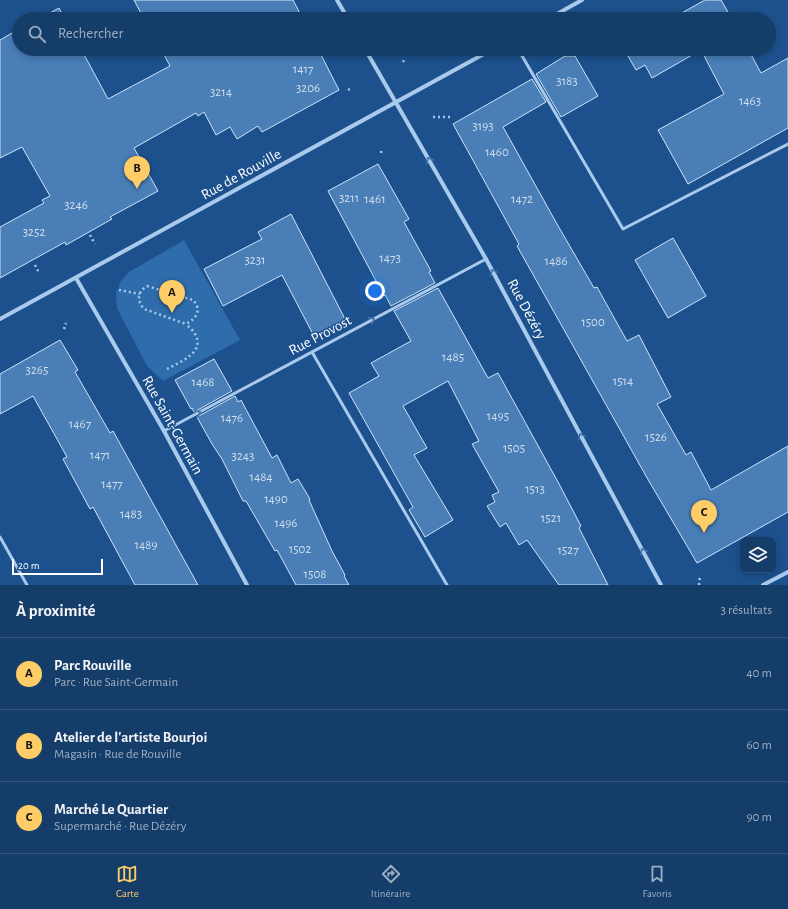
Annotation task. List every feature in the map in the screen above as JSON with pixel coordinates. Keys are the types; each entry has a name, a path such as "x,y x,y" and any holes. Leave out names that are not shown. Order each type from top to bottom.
{"street":[{"path":"337,0 344,12"},
{"path":"561,12 582,0"},
{"name":"Rue Dézéry","path":"369,56 486,259 661,585"},
{"name":"Rue de Rouville","path":"0,319 480,56"},
{"name":"Rue Saint-Germain","path":"76,278 164,432 247,585"},
{"path":"763,585 788,572"}],"lane":[{"path":"522,56 623,229 788,144"},
{"name":"Rue Provost","path":"164,432 486,259"},
{"path":"312,352 447,585"},
{"path":"0,537 26,585"}],"path":[{"path":"403,62 405,58"},
{"path":"348,89 352,91"},
{"path":"433,117 450,117"},
{"path":"381,154 382,148"},
{"path":"90,235 95,244"},
{"path":"35,265 39,273"},
{"path":"167,369 188,357 197,349 198,340 195,333 186,324 144,309 140,305 139,300 143,288 147,286 193,300 197,304 198,309 196,316 191,322 186,324"},
{"path":"119,290 140,294"},
{"path":"64,329 66,323"},
{"path":"699,585 700,576"}],"shaded area":[{"path":"184,240 240,340 163,381 147,366 117,308 116,293 121,281 129,272"}],"building":[{"path":"134,0 293,0 299,12 140,12"},
{"path":"705,0 721,0 728,12 684,12"},
{"path":"59,8 61,12 52,12"},
{"path":"12,33 12,56 85,56 108,99 170,66 165,56 322,56 339,90 262,132 258,126 237,139 230,127 216,135 204,112 198,116 196,113 134,148 158,191 110,217 112,219 66,245 65,242 0,278 0,227 44,203 42,200 50,196 22,147 0,158 0,40"},
{"path":"565,56 575,56 598,96 561,117 536,74"},
{"path":"628,56 690,56 652,78 645,65 636,70"},
{"path":"704,56 752,56 761,73 788,58 788,128 688,184 658,130 724,94"},
{"path":"532,79 546,102 503,127 594,288 597,287 627,341 639,335 671,397 657,404 686,455 691,452 711,490 788,446 788,512 743,537 740,537 740,539 697,563 646,476 517,246 519,244 453,124"},
{"path":"378,164 409,219 404,222 431,271 429,272 435,283 391,306 385,295 384,296 328,191"},
{"path":"291,214 346,321 315,338 282,275 223,306 204,269 262,239 258,232"},
{"path":"673,238 706,296 668,318 635,260"},
{"path":"438,288 488,378 498,373 581,526 579,528 608,585 559,585 527,540 519,545 506,523 500,527 487,506 495,502 492,495 499,492 472,444 479,441 448,381 403,406 427,448 414,455 453,520 425,537 409,510 413,507 349,393 379,376 371,363 411,341 394,311"},
{"path":"60,340 78,370 75,372 110,433 113,431 198,585 135,585 93,507 90,509 63,459 67,457 33,396 0,414 0,374"},
{"path":"214,359 232,391 194,412 175,380"},
{"path":"235,396 238,402 241,400 272,458 277,455 291,483 298,479 310,499 309,500 332,551 349,585 296,585 277,550 275,551 246,501 243,501 222,459 197,417"}],"place":[{"name":"Atelier de l'artiste Bourjoi","path":"137,189"},
{"name":"Parc Rouville","path":"172,313"},
{"name":"Marché Le Quartier","path":"704,533"}]}
